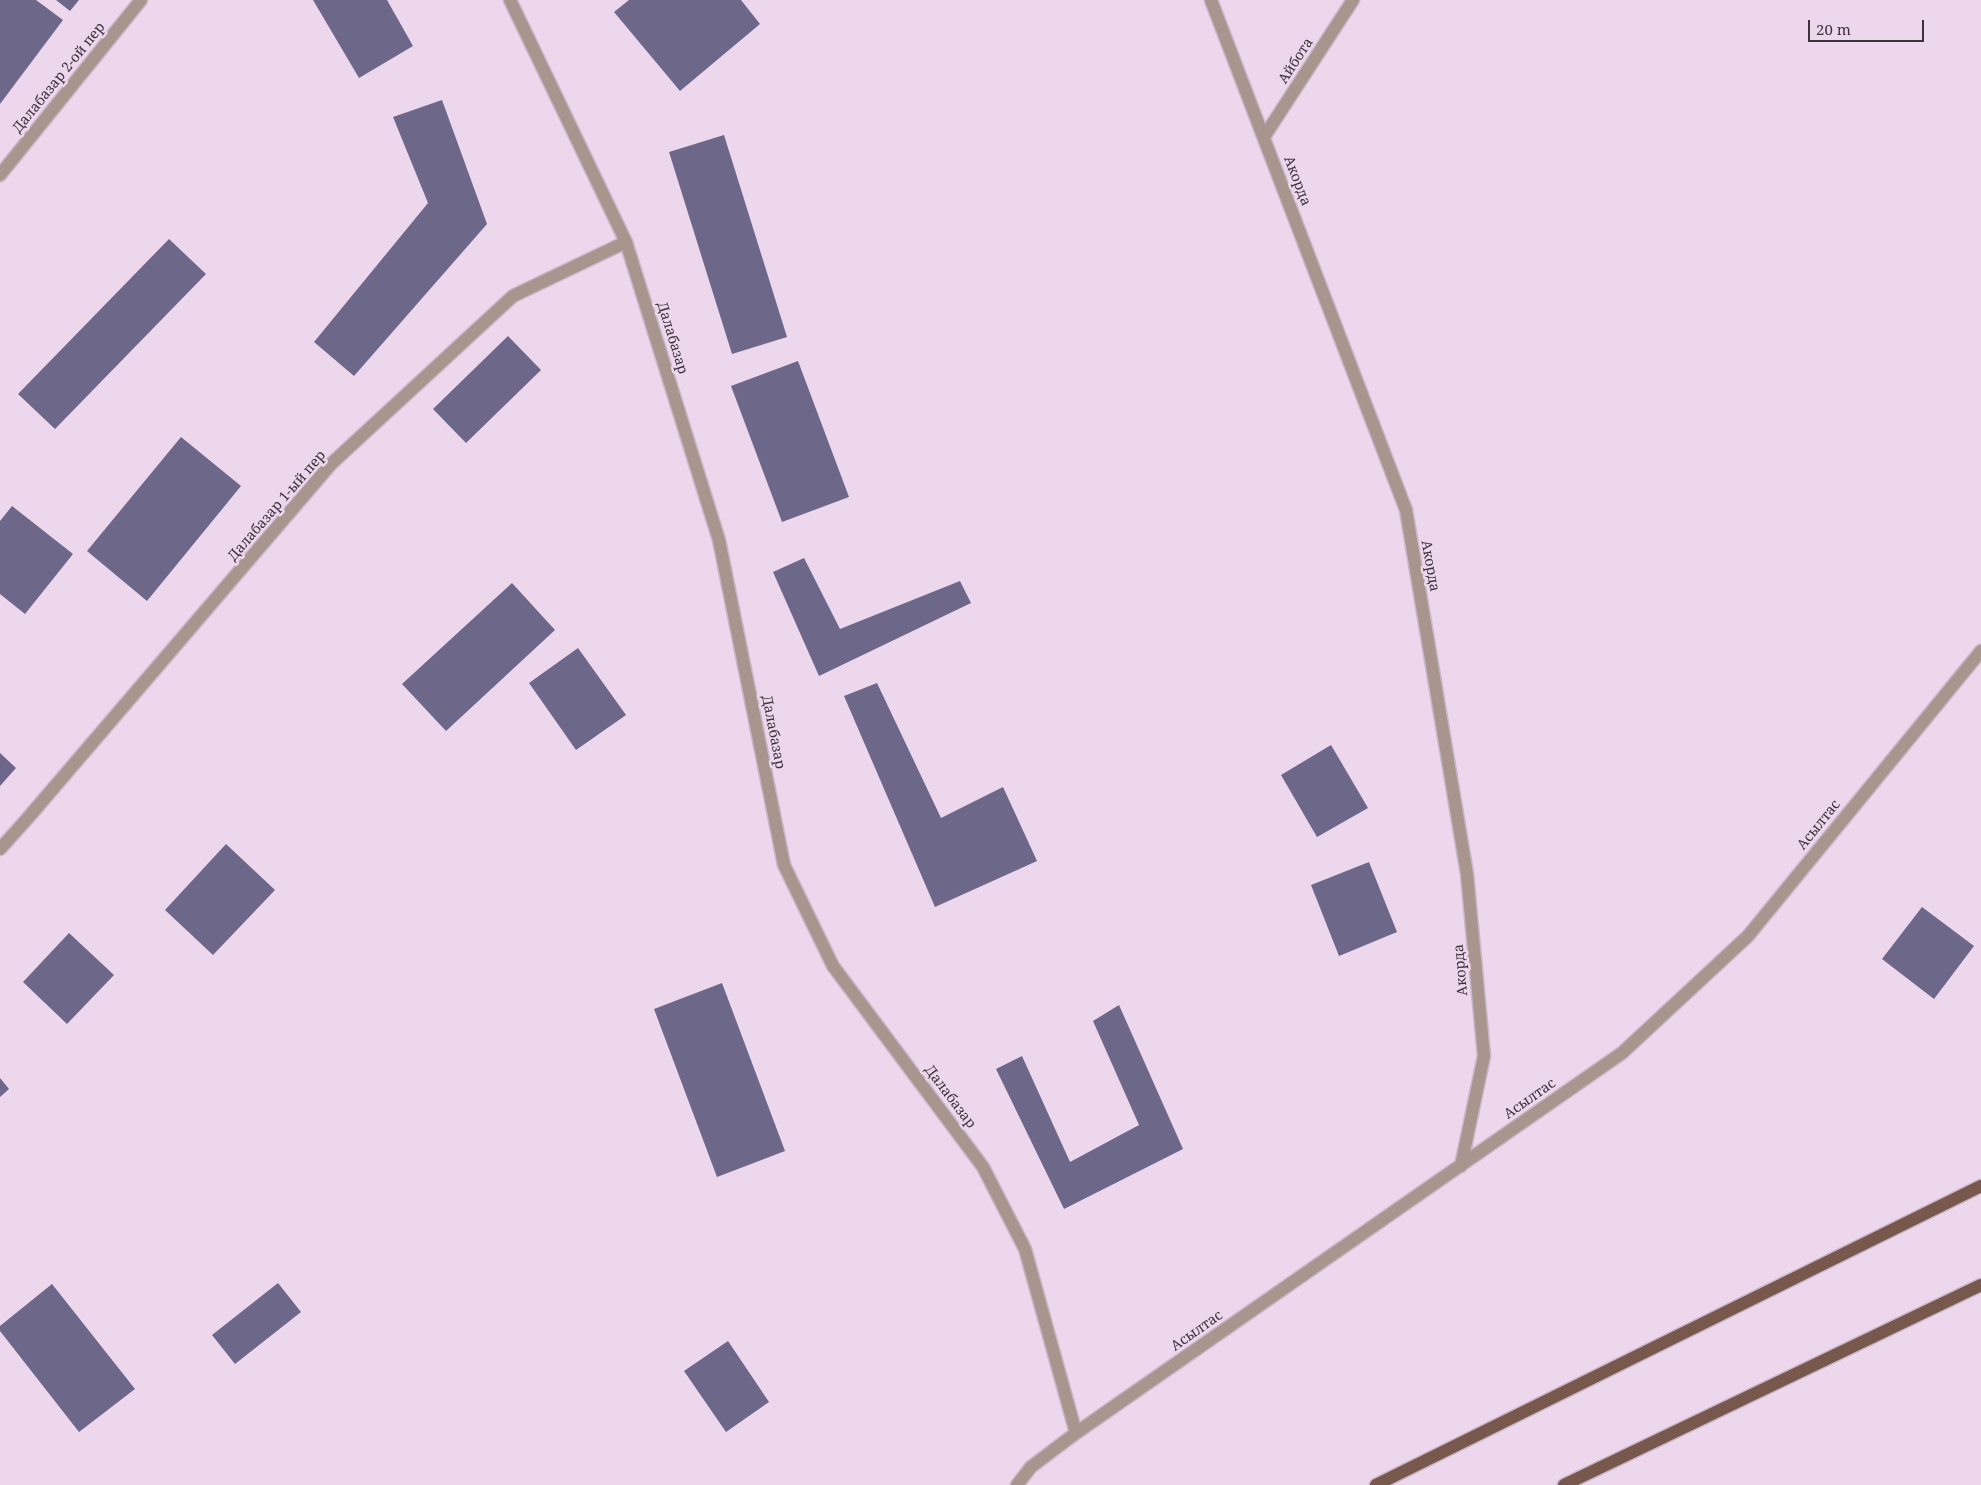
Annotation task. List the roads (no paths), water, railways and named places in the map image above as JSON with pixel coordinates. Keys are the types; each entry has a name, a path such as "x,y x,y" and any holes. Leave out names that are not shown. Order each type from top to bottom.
{"main road":[{"path":"1376,1485 1981,1186"},
{"path":"1564,1485 1981,1285"}],"street":[{"name":"Далабазар 2-ой пер","path":"0,175 141,0"},
{"name":"Далабазар","path":"510,0 626,242 719,540 784,865 833,966 983,1166 1025,1249 1076,1433"},
{"name":"Акорда","path":"1211,0 1406,510 1467,874 1484,1056 1461,1166"},
{"name":"Айбота","path":"1264,137 1352,0"},
{"name":"Далабазар 1-ый пер","path":"0,848 34,812 331,464 513,296 626,242"},
{"name":"Асылтас","path":"1016,1485 1031,1467 1076,1433 1622,1052 1748,936 1981,651"}]}
